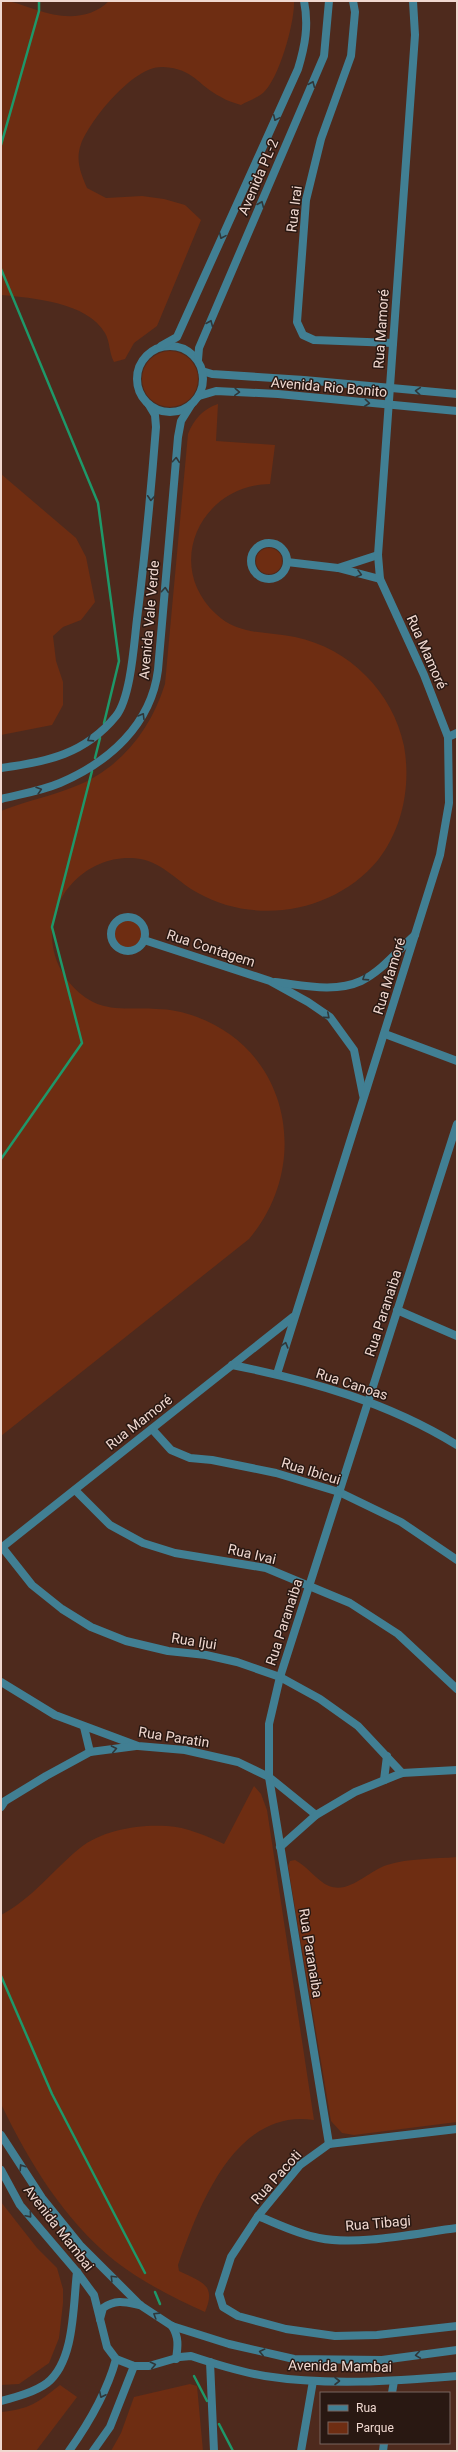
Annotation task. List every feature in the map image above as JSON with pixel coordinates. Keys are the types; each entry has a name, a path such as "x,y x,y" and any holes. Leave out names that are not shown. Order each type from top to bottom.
{"street":[{"name":"Avenida PL-2","path":"161,346 177,337 298,69 306,42 306,14 304,1"},
{"name":"Avenida PL-2","path":"198,360 199,348 324,56 330,1"},
{"name":"Rua Irai","path":"353,1 355,12 351,56 321,139 306,200 297,322 303,335 314,340 393,343"},
{"name":"Rua Mamoré","path":"277,1374 293,1317 363,1097 385,1034 440,856 449,803 448,737 424,675 380,580 378,555 387,405 393,343 415,35 413,1"},
{"path":"161,346 182,347 198,360 202,371 202,388 199,396 191,405 181,411 170,413 159,411 149,405 137,388 138,367 151,351 161,346"},
{"name":"Avenida Rio Bonito","path":"202,371 212,374 304,380 457,394"},
{"name":"Avenida Rio Bonito","path":"199,396 216,391 294,396 457,411"},
{"name":"Avenida Vale Verde","path":"1,768 51,760 72,750 99,733 117,714 130,679 149,523 156,427 155,415 149,405"},
{"name":"Avenida Vale Verde","path":"1,799 60,783 82,772 120,746 144,714 157,684 178,437 181,421 191,405"},
{"path":"272,543 281,548 287,562 279,576 269,579 259,576 251,562 257,548 272,543"},
{"path":"338,568 378,555"},
{"path":"287,562 338,568 380,580"},
{"path":"448,737 457,733"},
{"name":"Rua Contagem","path":"131,917 136,919 144,928 144,940 133,950 122,950 114,944 112,939 112,928 120,919 131,917"},
{"name":"Rua Contagem","path":"270,982 314,987 338,986 361,981 386,962 416,934"},
{"name":"Rua Contagem","path":"144,940 270,982 308,1002 330,1017 354,1050 363,1097"},
{"path":"308,1002 314,987"},
{"path":"385,1034 457,1060"},
{"name":"Rua Paranaiba","path":"329,2144 269,1777 269,1724 280,1677 457,1124"},
{"path":"398,1310 457,1336"},
{"name":"Rua Mamoré","path":"2,1548 293,1317"},
{"name":"Rua Canoas","path":"232,1365 277,1374 368,1400 433,1430 457,1445"},
{"name":"Rua Ibicui","path":"152,1429 170,1450 190,1458 212,1460 276,1473 339,1492 401,1522 457,1560"},
{"name":"Rua Ivai","path":"74,1490 110,1525 143,1543 175,1553 266,1568 350,1603 398,1634 457,1689"},
{"name":"Rua Ijui","path":"2,1548 32,1585 62,1609 91,1627 126,1641 237,1662 280,1677 320,1699 358,1726 402,1773"},
{"name":"Rua Paratin","path":"1,1682 55,1715 138,1746 185,1750 238,1762 269,1777 316,1815"},
{"path":"84,1727 90,1752"},
{"path":"2,1802 90,1752 138,1746"},
{"path":"384,1780 387,1756"},
{"path":"280,1847 316,1815 355,1792 402,1773 457,1770"},
{"name":"Rua Pacoti","path":"457,2129 329,2144 300,2165 258,2216 231,2257 219,2294 223,2307 238,2316 286,2329 335,2336 377,2335 457,2326"},
{"name":"Avenida Mambai","path":"1,2135 42,2198 80,2245 140,2305 172,2326 229,2344 294,2359 382,2360 457,2350"},
{"name":"Avenida Mambai","path":"1,2170 20,2205 78,2272 94,2295 107,2347 116,2359 134,2366 149,2366 191,2356 264,2376 313,2382 394,2381 457,2376"},
{"name":"Rua Tibagi","path":"258,2216 297,2233 320,2239 352,2241 457,2228"},
{"path":"1,2401 21,2395 47,2383 61,2368 68,2349 78,2272"},
{"path":"100,2321 103,2308 112,2302 121,2301 140,2305"},
{"path":"172,2326 177,2334 178,2347 176,2359"},
{"path":"69,2451 87,2425 112,2375 116,2359"},
{"path":"210,2362 214,2451"},
{"path":"92,2451 110,2427 134,2366"},
{"path":"392,2392 394,2381"},
{"path":"301,2451 313,2382"}],"green space":[{"path":"1,1 15,3 46,13 75,16 93,12 109,1 294,1 292,22 285,50 275,76 261,95 241,105 223,98 206,88 189,74 182,71 174,68 163,67 152,69 139,75 114,96 94,122 81,144 79,150 79,161 81,172 87,188 106,198 142,196 164,199 185,205 201,220 157,326 134,343 125,359 114,362 105,333 97,323 86,314 73,308 43,300 1,295"},
{"path":"170,351 181,353 190,359 196,368 198,379 196,390 190,399 181,405 170,407 159,405 150,399 144,390 142,379 144,368 150,359 159,353"},
{"path":"218,404 216,441 275,445 270,484 246,488 225,498 209,513 197,531 192,552 192,573 200,594 216,614 234,626 254,632 295,637 315,643 333,651 366,675 390,708 398,726 404,746 406,776 403,806 394,834 387,848 378,860 360,878 340,892 318,902 294,908 270,911 245,909 221,903 198,893 166,870 153,863 145,860 126,858 107,861 91,869 76,880 64,893 56,910 52,928 53,947 58,964 72,986 85,997 101,1005 116,1008 161,1009 177,1011 197,1017 229,1034 254,1056 271,1083 282,1114 285,1146 280,1178 268,1210 249,1239 1,1436 1,811 67,790 107,769 132,745 152,716 165,684 188,434 193,424 203,412"},
{"path":"1,474 76,538 86,557 95,602 81,620 63,627 53,636 56,661 63,682 63,705 52,725 1,735"},
{"path":"269,548 278,552 282,561 278,570 269,574 260,570 256,561 260,552"},
{"path":"128,920 138,924 142,934 138,944 128,948 118,944 114,934 118,924"},
{"path":"254,1786 261,1794 267,1810 314,2120 286,2120 262,2129 242,2145 224,2166 209,2190 178,2265 179,2271 200,2281 208,2290 208,2303 205,2312 147,2283 115,2261 97,2245 64,2209 49,2189 12,2126 1,2104 1,1915 23,1901 80,1848 99,1837 110,1833 133,1827 167,1826 189,1830 224,1844"},
{"path":"457,1857 457,2122 354,2135 342,2133 331,2121 288,1866 290,1861 295,1860 325,1884 337,1888 359,1881 387,1865 413,1860"},
{"path":"1,2202 37,2248 57,2268 63,2289 63,2303 59,2338 49,2363 19,2384 1,2385"},
{"path":"190,2384 197,2386 203,2451 111,2451 121,2433 134,2397"},
{"path":"60,2385 77,2397 36,2451 1,2451 1,2412 19,2409 33,2404"}],"waterway":[{"path":"1,145 39,11 39,1"},
{"path":"1,269 98,503 119,661 104,723"},
{"path":"95,758 100,738"},
{"path":"1,1159 82,1043 52,927 92,771"},
{"path":"1,1976 52,2094 145,2273"},
{"path":"155,2292 160,2304"},
{"path":"194,2376 207,2401"},
{"path":"219,2424 233,2451"}]}
